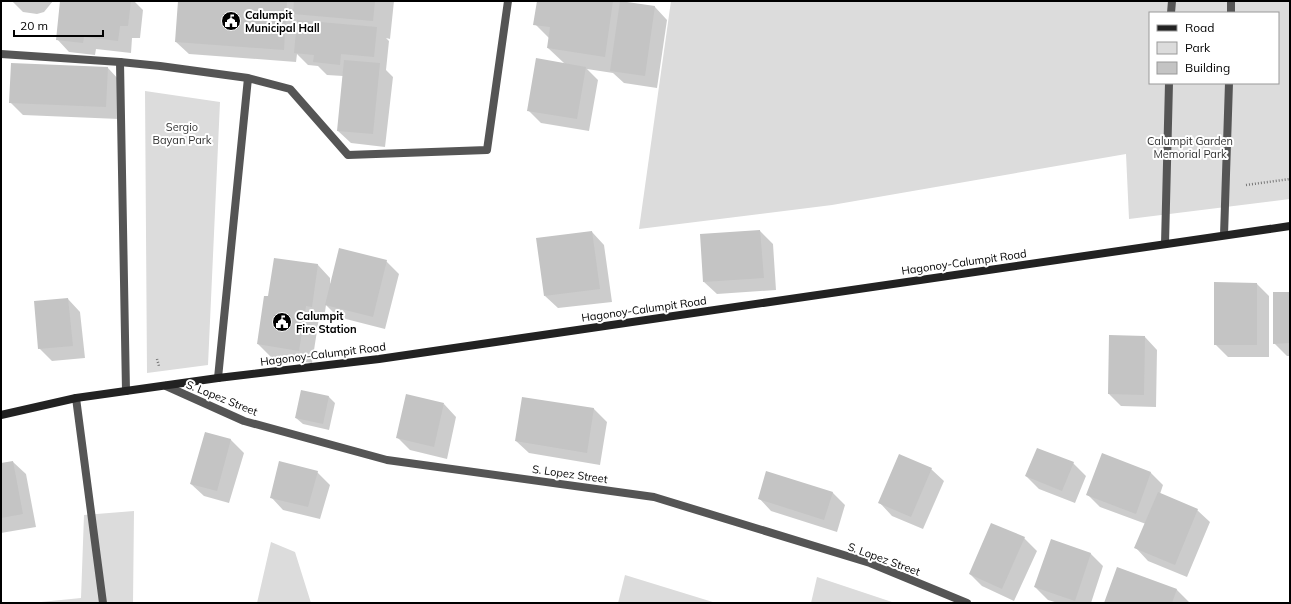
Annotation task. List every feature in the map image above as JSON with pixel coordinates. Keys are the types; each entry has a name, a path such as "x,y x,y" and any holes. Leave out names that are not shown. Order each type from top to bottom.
{"main road":[{"name":"Hagonoy-Calumpit Road","path":"1,415 76,398 218,378 379,359 1290,226"}],"street":[{"path":"1,54 120,62 248,78 290,89 348,155 486,150 508,1"},
{"path":"1171,12 1172,1"},
{"path":"1231,1 1231,12"},
{"path":"120,62 126,391"},
{"path":"218,378 248,78"},
{"path":"1165,244 1169,84"},
{"path":"1224,235 1229,84"},
{"name":"S. Lopez Street","path":"166,386 244,421 387,460 654,497 870,563 967,603"},
{"path":"76,398 103,603"}],"path":[{"path":"1225,188 1290,179"}],"green space":[{"name":"Calumpit Garden Memorial Park","path":"671,1 1290,1 1290,199 1129,219 1126,154 832,205 639,229"},
{"name":"Sergio Bayan Park","path":"145,91 220,102 208,365 147,373"},
{"path":"134,511 133,603 31,603 81,598 84,515"},
{"path":"271,542 295,552 311,603 257,603"},
{"path":"625,575 716,603 618,603"},
{"path":"817,577 895,603 811,603"}],"building":[{"path":"60,1 131,1 128,26 120,26 118,41 84,37 83,43 56,40"},
{"name":"Calumpit Municipal Hall","path":"178,1 287,1 284,50 175,42"},
{"path":"294,1 375,1 373,21 293,14"},
{"path":"537,1 613,1 605,57 547,48 550,27 533,25"},
{"path":"620,1 655,6 645,76 610,71"},
{"path":"297,20 377,27 374,57 341,54 340,65 313,62 314,55 294,53"},
{"path":"536,58 586,67 577,119 527,111"},
{"path":"344,60 380,63 373,134 337,131"},
{"path":"11,63 108,67 106,107 9,103"},
{"path":"760,230 764,278 703,282 700,234"},
{"path":"592,231 600,289 544,296 536,238"},
{"path":"339,248 387,260 373,317 325,305"},
{"path":"274,258 318,264 312,307 306,306 299,351 257,344 264,296 268,296"},
{"path":"1214,282 1257,283 1257,345 1214,345"},
{"path":"1273,292 1290,292 1290,343 1273,344"},
{"path":"68,298 73,346 38,349 34,301"},
{"path":"1109,335 1145,336 1144,395 1108,394"},
{"path":"301,390 329,396 323,424 295,418"},
{"path":"406,394 444,403 434,447 396,438"},
{"path":"522,397 594,408 587,453 515,441"},
{"path":"205,432 231,439 217,491 190,484"},
{"path":"1037,448 1074,462 1062,491 1025,476"},
{"path":"1102,453 1151,472 1136,514 1086,495"},
{"path":"899,454 932,468 911,517 878,503"},
{"path":"13,461 23,514 1,518 1,463"},
{"path":"279,461 318,471 308,507 270,498"},
{"path":"766,471 833,492 824,520 758,499"},
{"path":"1158,492 1198,509 1175,565 1134,548"},
{"path":"991,523 1025,537 1002,589 969,574"},
{"path":"1051,539 1091,553 1075,601 1034,587"},
{"path":"1117,567 1177,589 1172,603 1104,603"}],"place":[{"name":"Calumpit Municipal Hall","path":"231,21"},
{"name":"Calumpit Fire Station","path":"282,322"}]}
